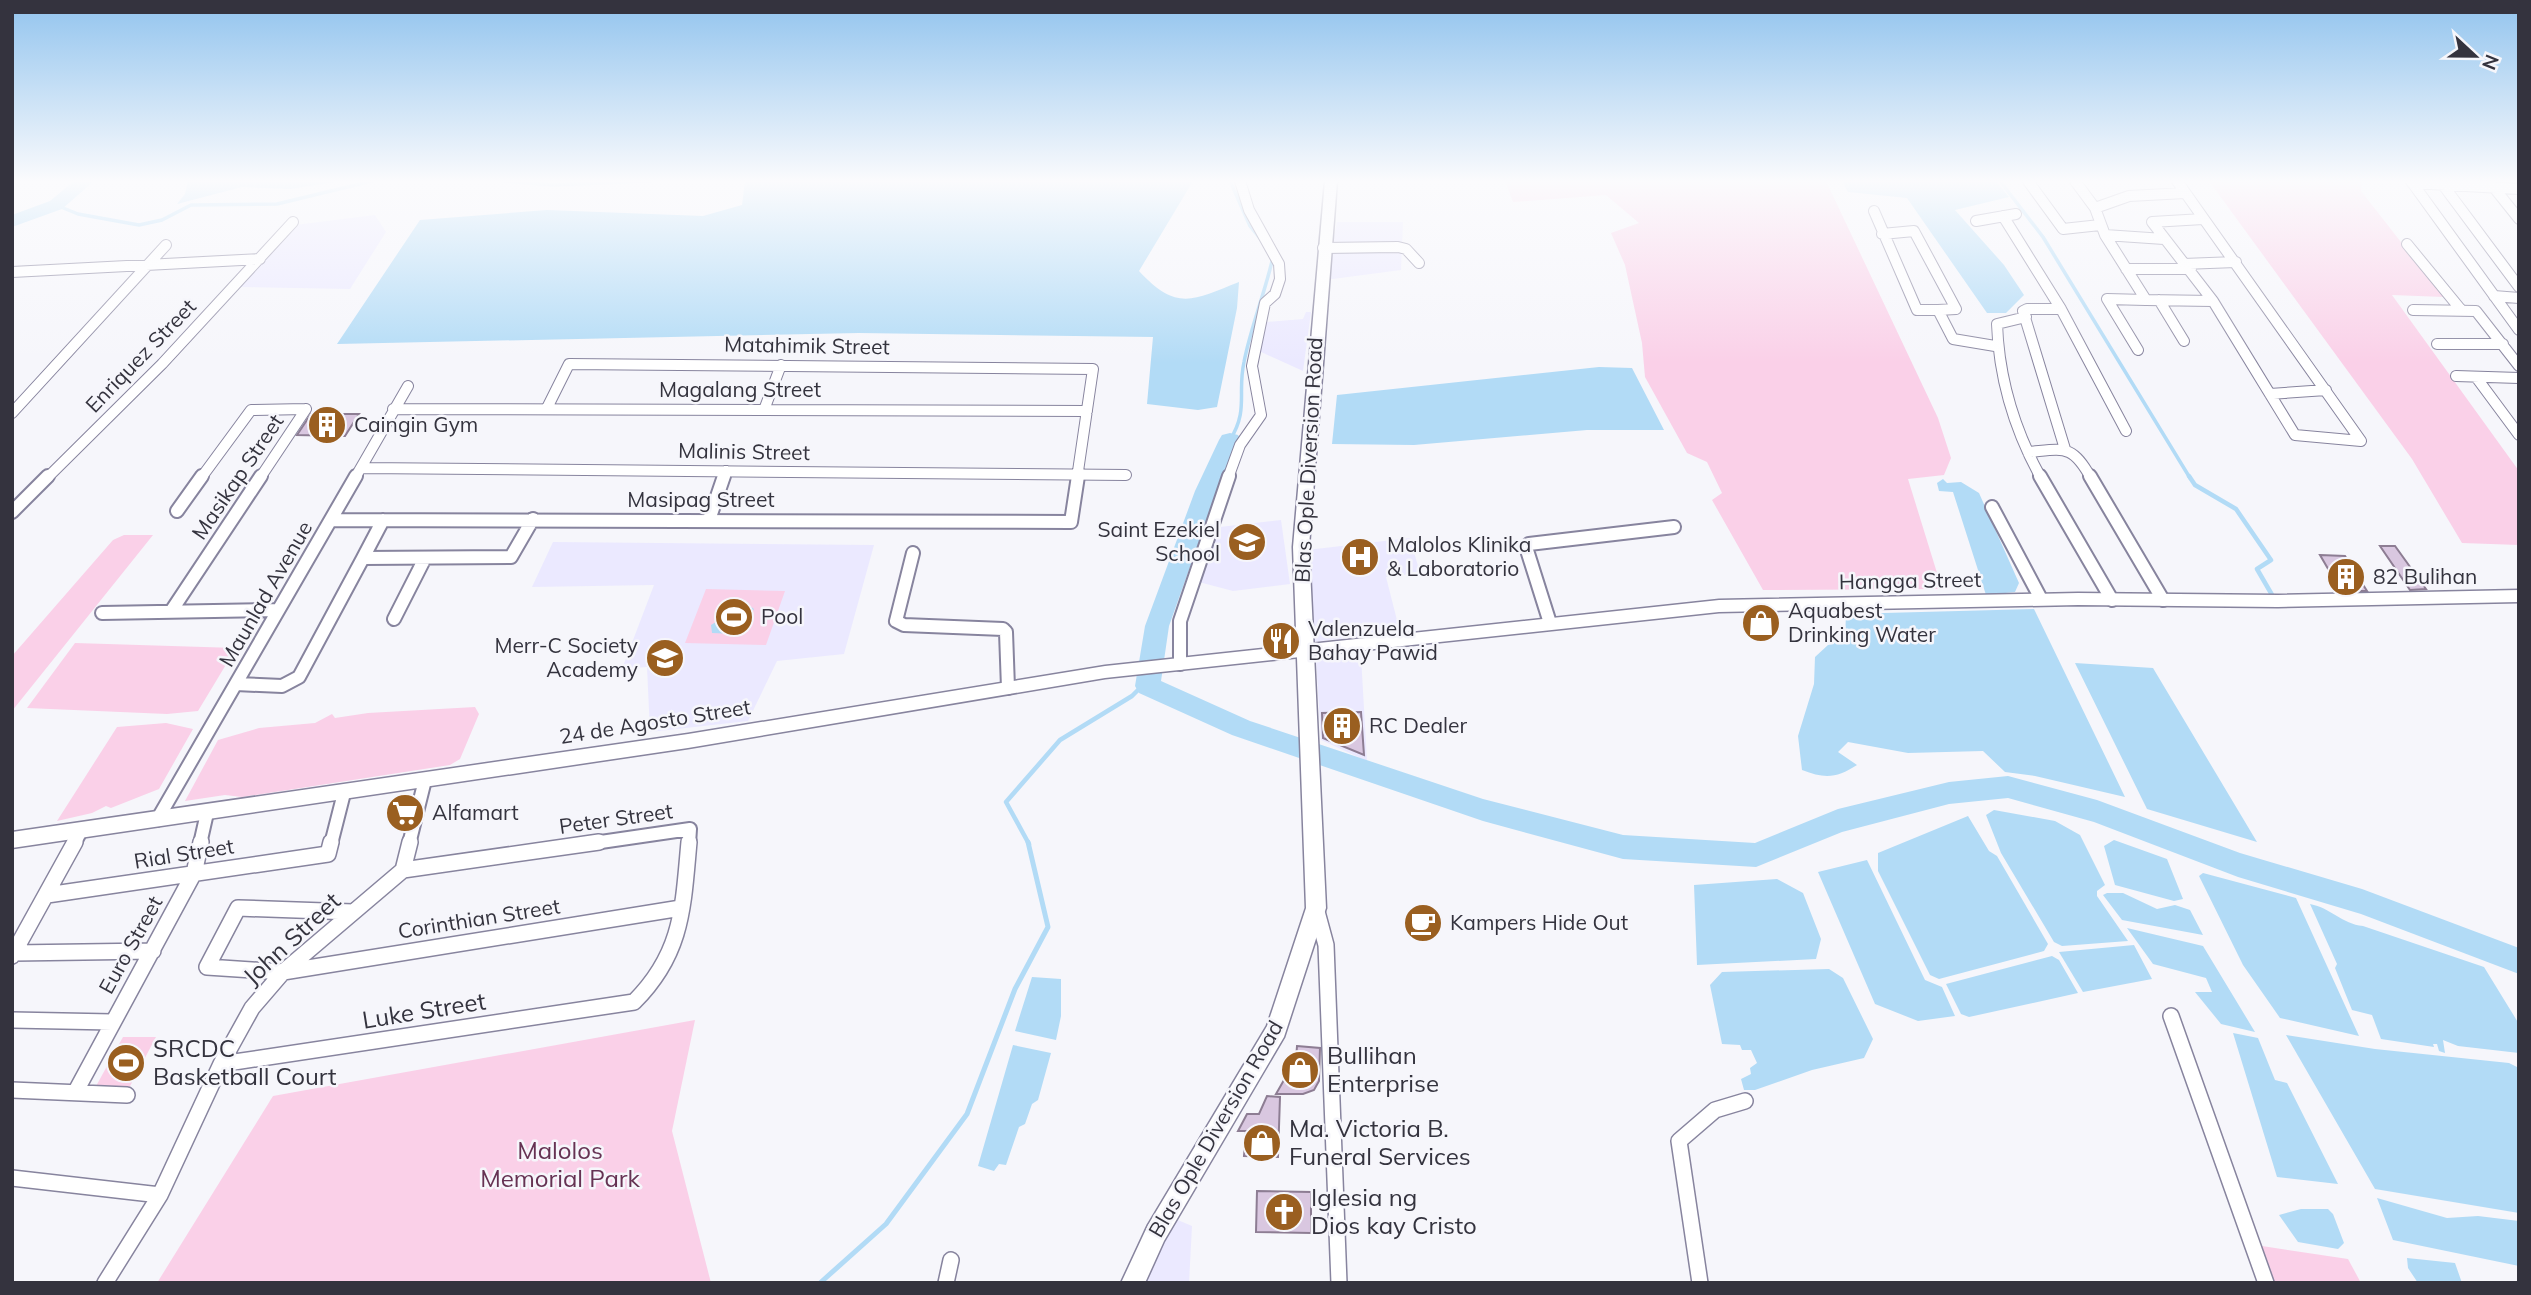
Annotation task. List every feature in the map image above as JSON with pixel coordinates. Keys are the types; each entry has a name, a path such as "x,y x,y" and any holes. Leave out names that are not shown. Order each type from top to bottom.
{"main road":[{"name":"Blas Ople Diversion Road","path":"1133,1283 1156,1233 1276,1030 1316,908 1301,547 1325,241"}],"street":[{"name":"Enriquez Street","path":"12,512 162,364 275,241"},
{"path":"1174,664 1180,621 1202,549 1240,445 1261,415 1252,366 1265,303 1275,294 1280,279 1279,264 1267,241"},
{"path":"1885,241 1917,310 1956,309 1920,241"},
{"path":"2021,241 2061,309 2126,431"},
{"path":"2109,241 2146,300"},
{"path":"2166,241 2213,301 2295,435 2361,441 2220,241"},
{"path":"2455,241 2519,330"},
{"path":"2485,241 2519,287"},
{"path":"2407,244 2462,311"},
{"path":"12,413 166,245"},
{"path":"1324,248 1398,247 1406,249 1419,262"},
{"path":"12,272 260,258"},
{"path":"2126,269 2236,262"},
{"path":"2494,296 2519,298"},
{"path":"2138,350 2106,299 2213,301"},
{"path":"2159,300 2184,341"},
{"path":"2061,309 2023,311 2065,449"},
{"path":"1937,310 1953,339 1995,346"},
{"path":"2413,310 2476,311 2519,366"},
{"path":"2025,317 1997,324 1995,346 2002,389 2028,453 2112,600"},
{"path":"2437,344 2503,344"},
{"name":"Matahimik Street","path":"547,408 569,364 781,365 1093,369 1087,411"},
{"path":"764,410 781,365"},
{"path":"2456,376 2519,378"},
{"path":"2476,377 2519,435"},
{"name":"Maunlad Avenue","path":"157,820 408,386"},
{"path":"2270,394 2326,390"},
{"name":"Masikap Street","path":"172,610 306,409 251,410 177,510"},
{"name":"Magalang Street","path":"393,409 1087,411"},
{"path":"1078,475 1087,411"},
{"path":"2028,453 2065,449 2078,455 2163,600"},
{"name":"Malinis Street","path":"362,468 1126,475"},
{"path":"709,520 726,471"},
{"name":"Masipag Street","path":"331,520 1071,522 1078,475"},
{"path":"1992,508 2041,599"},
{"path":"363,558 511,557 533,519"},
{"path":"236,684 282,686 299,677 383,520"},
{"path":"1550,623 1526,547 1529,544 1674,527"},
{"path":"913,553 896,621 904,625 1003,629 1006,632 1008,688"},
{"path":"394,620 425,558"},
{"name":"Hangga Street","path":"1305,652 1718,606 2041,599 2278,601 2519,596"},
{"path":"102,613 277,610"},
{"name":"24 de Agosto Street","path":"12,840 344,793 1121,671 1305,652"},
{"path":"403,870 425,780"},
{"name":"Rial Street","path":"47,895 328,854 344,793"},
{"name":"Euro Street","path":"76,1091 194,873 207,813"},
{"name":"Peter Street","path":"403,870 690,829 676,947 650,988 634,1002"},
{"path":"13,955 81,831"},
{"name":"John Street","path":"105,1283 160,1195 221,1064 252,1008 283,972 403,870"},
{"name":"Corinthian Street","path":"353,912 238,908 207,967 283,972 681,908"},
{"path":"1316,908 1326,945 1339,1283"},
{"path":"13,955 153,951"},
{"name":"Luke Street","path":"221,1064 634,1002"},
{"path":"2171,1016 2266,1283"},
{"path":"12,1020 112,1022"},
{"path":"12,1090 127,1095"},
{"path":"1700,1283 1679,1141 1715,1110 1745,1101"},
{"path":"12,1178 160,1195"},
{"path":"946,1283 951,1260"}],"shaded area":[{"path":"280,241 380,241 350,289 240,287"},
{"path":"1333,241 1402,241 1401,270 1325,280"},
{"path":"1306,312 1311,312 1303,371 1259,351 1266,322 1303,319"},
{"name":"Saint Ezekiel School","path":"1281,520 1290,584 1233,591 1195,581 1209,556 1211,528"},
{"path":"1410,538 1420,573 1386,577 1400,632 1311,642 1307,550"},
{"path":"553,542 874,545 844,654 777,661 748,721 650,732 647,667 622,669 654,585 532,587"},
{"path":"1361,656 1367,761 1321,740 1316,660"},
{"path":"1173,1218 1192,1226 1189,1283 1142,1283"}],"green space":[{"path":"1615,241 1855,241 1938,418 1951,458 1944,475 1908,479 1942,589 1763,590 1712,500 1722,493 1707,462 1687,453 1645,377 1642,343 1625,265"},
{"path":"2253,241 2400,241 2444,297 2392,295 2519,471 2519,545 2462,543 2412,459"},
{"path":"124,535 153,535 12,711 12,656 113,540"},
{"path":"706,589 785,591 766,645 685,643"},
{"path":"75,643 236,648 198,711 167,714 27,708"},
{"path":"475,707 479,714 460,759 450,765 242,797 225,795 185,801 218,740 259,728 315,723 332,714 335,718 368,713"},
{"path":"166,723 193,729 159,789 111,808 106,806 92,813 57,821 117,727"},
{"name":"Malolos Memorial Park","path":"695,1020 672,1131 711,1283 157,1283 273,1096"},
{"name":"SRCDC Basketball Court","path":"123,1037 156,1037 129,1088 95,1088"},
{"path":"2262,1246 2348,1259 2361,1283 2274,1283"}],"water":[{"path":"406,241 1157,241 1139,271 1164,293 1186,299 1209,294 1239,282 1237,308 1217,407 1198,410 1147,404 1153,337 859,333 337,344"},
{"path":"1937,241 1983,241 2004,265 2024,295 2006,313 1987,313"},
{"path":"1599,367 1632,368 1664,430 1587,430 1414,445 1332,444 1337,395"},
{"path":"1943,479 1947,483 1961,482 1979,493 2019,583 2015,592 1986,595 1953,492 1939,491 1937,483"},
{"name":"Pool","path":"742,600 754,609 748,617 747,628 736,634 712,633 711,625 719,620 721,609"},
{"path":"2034,609 2125,797 2035,776 2005,772 1983,751 1908,753 1848,742 1838,752 1857,765 1831,776 1802,770 1798,736 1814,684 1815,657 1828,645 1845,640 1846,614"},
{"path":"2075,663 2153,668 2257,842 2147,809"},
{"path":"1994,810 2055,821 2080,835 2105,885 2097,891 2097,896 2128,941 2062,946 2054,942 2001,853 1986,815"},
{"path":"1968,816 1989,851 1997,856 2048,944 2044,951 1939,979 1930,975 1878,871 1878,853"},
{"path":"2114,840 2167,859 2183,899 2174,901 2115,885 2104,846"},
{"path":"1867,860 1925,980 1942,987 1955,1016 1918,1021 1875,1004 1818,872"},
{"path":"2203,873 2296,898 2359,1036 2280,1018 2243,965 2199,876"},
{"path":"1777,879 1803,893 1821,939 1816,959 1697,965 1694,885"},
{"path":"2123,893 2157,909 2175,905 2190,910 2203,935 2122,920 2103,895"},
{"path":"2310,904 2356,925 2484,967 2519,1024 2519,1053 2458,1046 2443,1040 2445,1053 2439,1051 2437,1044 2433,1044 2434,1047 2381,1039 2372,1015 2352,1010 2335,968 2337,964"},
{"path":"2127,928 2203,946 2255,1032 2221,1024 2195,992 2212,992 2206,978 2153,964"},
{"path":"2134,945 2152,979 2083,992 2059,952"},
{"path":"2052,956 2059,960 2078,993 1969,1017 1961,1014 1946,984"},
{"path":"1829,969 1843,978 1873,1039 1864,1058 1812,1070 1755,1090 1744,1090 1741,1079 1751,1074 1750,1068 1757,1063 1751,1050 1742,1050 1740,1045 1722,1044 1710,985 1722,972"},
{"path":"1032,977 1061,979 1061,1016 1056,1040 1015,1031"},
{"path":"2233,1033 2258,1038 2275,1080 2287,1083 2338,1184 2277,1177"},
{"path":"2286,1035 2375,1049 2509,1063 2519,1068 2519,1213 2375,1189"},
{"path":"1013,1045 1051,1053 1038,1100 1032,1104 1025,1124 1019,1127 1006,1165 999,1164 994,1171 978,1166"},
{"path":"2377,1198 2447,1218 2478,1216 2519,1221 2519,1266 2393,1240"},
{"path":"2301,1209 2328,1209 2333,1214 2344,1243 2338,1249 2298,1242 2279,1215"},
{"path":"2407,1258 2455,1263 2462,1283 2418,1283 2408,1268"}],"building":[{"name":"Caingin Gym","path":"311,414 359,414 345,436 297,435"},
{"path":"2380,546 2395,546 2426,589 2410,590"},
{"name":"82 Bulihan","path":"2320,555 2345,556 2367,591 2341,591"},
{"name":"RC Dealer","path":"1361,712 1364,755 1323,738 1322,713"},
{"name":"Bullihan Enterprise","path":"1297,1046 1320,1048 1319,1081 1314,1090 1303,1094 1276,1094 1296,1059"},
{"name":"Ma. Victoria B. Funeral Services","path":"1267,1096 1280,1097 1278,1157 1244,1156 1246,1131 1238,1131 1247,1114 1259,1114"},
{"name":"Iglesia ng Dios kay Cristo","path":"1257,1191 1311,1192 1311,1233 1256,1232"}],"waterway":[{"path":"2046,241 2190,478"},
{"path":"1230,440 1241,410 1242,373 1247,349 1273,257"},
{"path":"1230,440 1206,491 1157,626 1148,686 1241,728 1483,810 1623,847 1756,855 1838,821 1949,793 2008,787 2097,811 2238,865 2362,902 2519,961"},
{"path":"2189,476 2195,485 2236,509 2271,560 2257,569 2275,600"},
{"path":"1028,842 1006,802 1060,740 1132,696 1149,679"},
{"path":"820,1283 886,1224 967,1114 1015,989 1048,927 1028,842"}],"place":[{"name":"Caingin Gym","path":"327,425"},
{"name":"Saint Ezekiel School","path":"1247,542"},
{"name":"Malolos Klinika & Laboratorio","path":"1360,557"},
{"name":"82 Bulihan","path":"2346,577"},
{"name":"Pool","path":"734,617"},
{"name":"Aquabest Drinking Water","path":"1761,623"},
{"name":"Valenzuela Bahay Pawid","path":"1281,641"},
{"name":"Merr-C Society Academy","path":"665,658"},
{"name":"RC Dealer","path":"1342,726"},
{"name":"Alfamart","path":"405,813"},
{"name":"Kampers Hide Out","path":"1423,923"},
{"name":"SRCDC Basketball Court","path":"126,1063"},
{"name":"Bullihan Enterprise","path":"1300,1070"},
{"name":"Ma. Victoria B. Funeral Services","path":"1262,1143"},
{"name":"Iglesia ng Dios kay Cristo","path":"1284,1212"}]}
